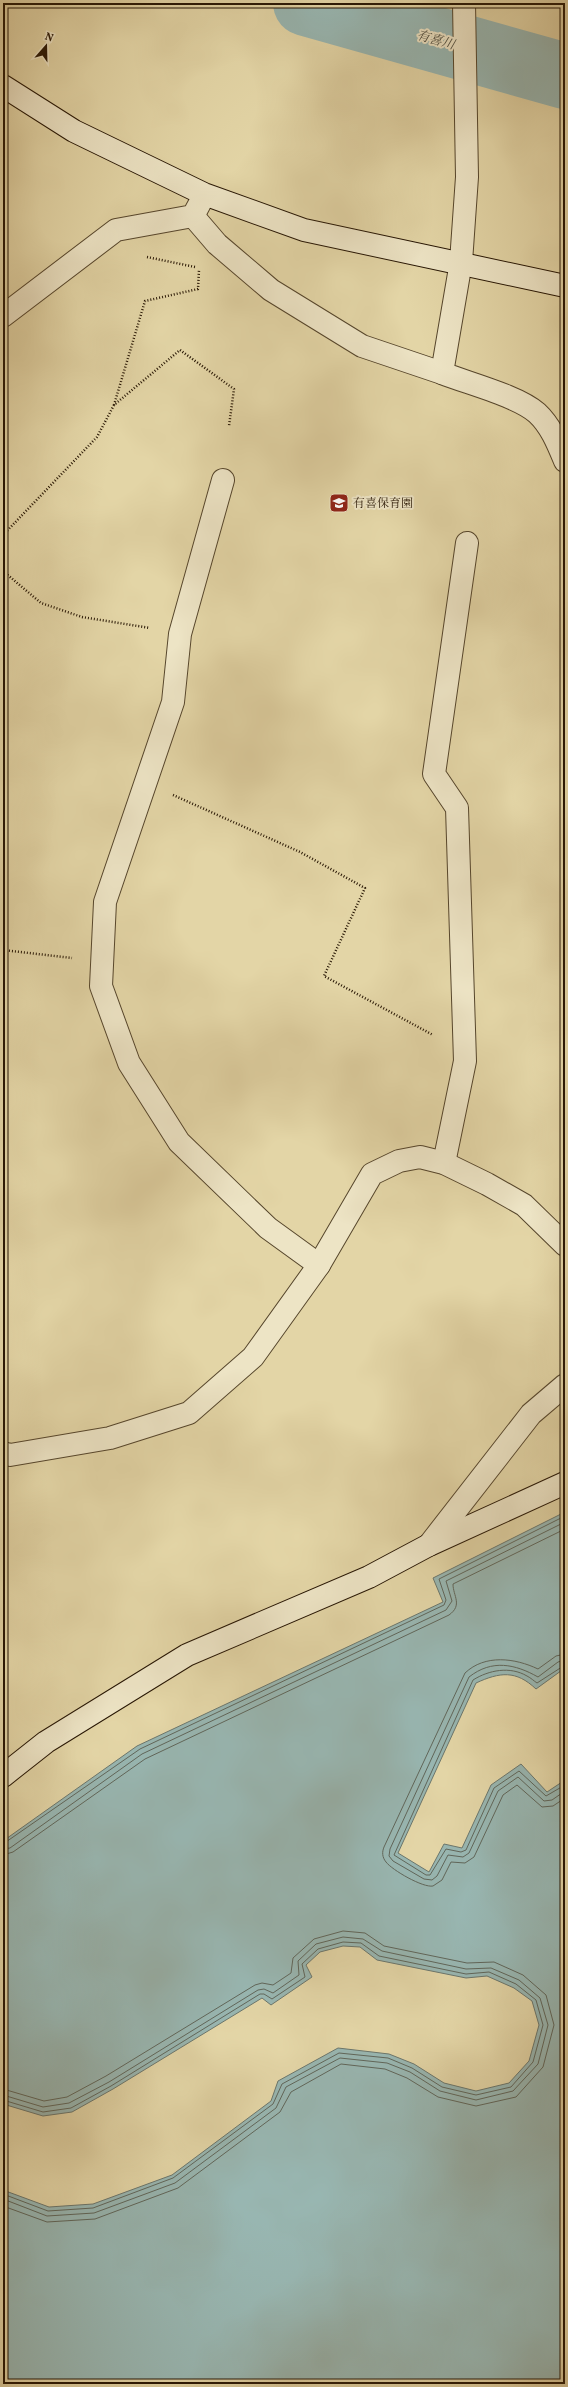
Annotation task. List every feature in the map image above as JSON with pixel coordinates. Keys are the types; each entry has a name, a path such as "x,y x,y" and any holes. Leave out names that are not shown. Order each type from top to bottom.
{"street":[{"path":"442,373 461,262 467,177 464,3"},
{"path":"3,86 74,131 204,194 304,230 461,262 565,286"},
{"path":"193,216 204,194"},
{"path":"3,316 116,230 193,216"},
{"path":"193,216 217,244 271,290 362,346 442,373 519,402 537,413 552,433 565,461"},
{"path":"223,480 180,634 173,702 105,902 101,986 129,1063 179,1142 268,1228 319,1265"},
{"path":"444,1163 465,1061 465,1048 457,808 434,774 467,544"},
{"path":"5,1457 110,1438 189,1413 253,1357 319,1265 372,1174 399,1161 420,1157 444,1163 524,1205 565,1245"},
{"path":"429,1545 531,1414 565,1385"},
{"path":"3,1776 46,1742 187,1654 369,1576 429,1545 565,1483"}],"path":[{"path":"3,535 97,437 114,405 145,302 198,289 199,268 142,256"},
{"path":"114,405 180,350 234,389 229,426"},
{"path":"3,571 41,603 82,617 180,634"},
{"path":"146,783 300,852 365,888 324,976 427,1033 465,1048"},
{"path":"3,950 102,962"}],"water":[{"path":"565,1512 565,1668 536,1689 522,1678 508,1675 500,1675 476,1683 398,1853 429,1872 444,1844 462,1848 491,1785 521,1764 547,1792 565,1780 565,2384 3,2384 3,2190 49,2207 93,2204 172,2175 271,2101 278,2081 338,2048 389,2054 414,2064 444,2083 476,2091 509,2083 529,2061 539,2025 532,2001 514,1988 487,1976 466,1978 377,1960 360,1947 343,1946 320,1952 306,1965 312,1977 271,2005 262,1998 113,2089 72,2112 43,2116 3,2104 3,1841 137,1746 443,1602 433,1578"}],"waterway":[{"name":"有喜川","path":"306,3 565,76"}],"place":[{"name":"有喜保育園","path":"339,503"}]}
